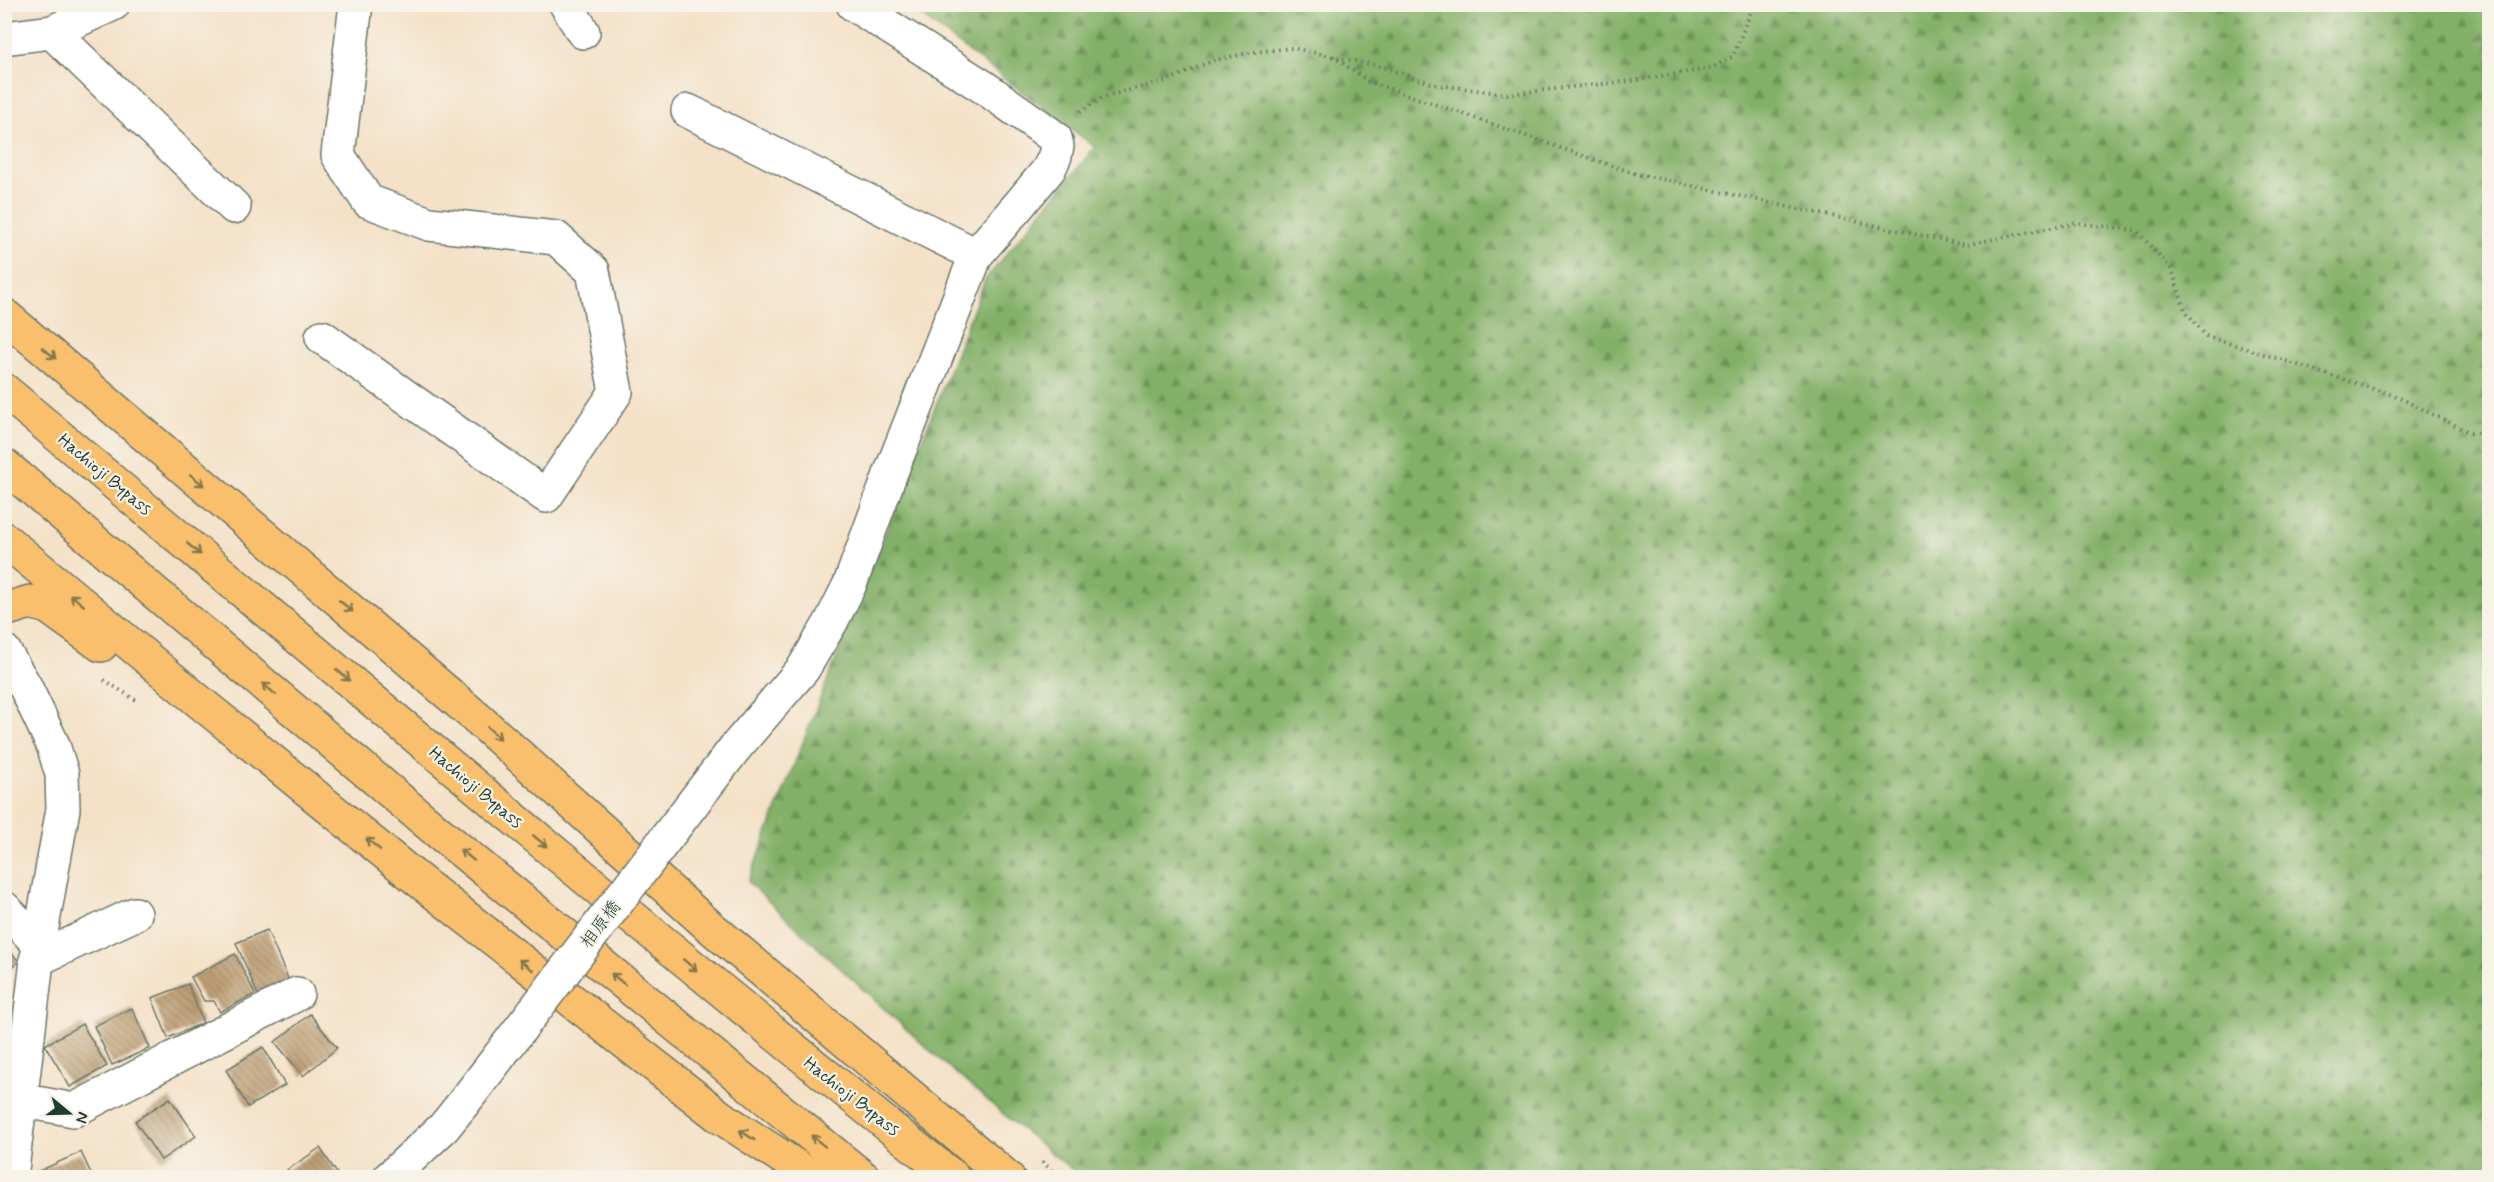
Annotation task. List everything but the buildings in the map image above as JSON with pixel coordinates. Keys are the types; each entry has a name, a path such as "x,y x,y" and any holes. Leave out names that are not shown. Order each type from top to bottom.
{"highway":[{"path":"4,315 477,718 708,925 1008,1178"},
{"name":"Hachioji Bypass","path":"4,390 517,822 780,1039 954,1178"},
{"path":"4,465 437,831 864,1178"},
{"path":"4,539 412,875 718,1116 814,1178"},
{"path":"4,610 30,602 48,608 109,650 201,703"}],"street":[{"path":"4,38 52,32 113,4"},
{"path":"322,337 546,496 616,392 593,271 556,238 429,224 368,201 338,155 356,4"},
{"path":"566,4 583,32"},
{"path":"854,4 985,88 1054,138"},
{"path":"52,32 234,207"},
{"path":"688,111 976,255"},
{"name":"相原橋","path":"389,1178 444,1127 735,748 803,669 850,584 976,255 1049,169 1057,146 1054,138"},
{"path":"4,651 42,721 62,774 63,809 13,1099 11,1178"},
{"path":"4,908 38,952"},
{"path":"38,952 135,914"},
{"path":"13,1099 74,1110 297,994"}],"path":[{"path":"1054,138 1080,112 1102,97 1169,80 1214,60 1254,52 1292,48 1379,66 1437,85 1507,94 1632,81 1712,68 1733,56 1755,4"},
{"path":"1333,56 1368,81 1633,173 1965,245 2076,223 2136,230 2172,270 2185,310 2206,336 2396,396 2470,433 2490,434"}],"green space":[{"path":"907,5 2489,5 2489,1177 1082,1177 953,1071 748,882 985,280 1095,147"}]}
